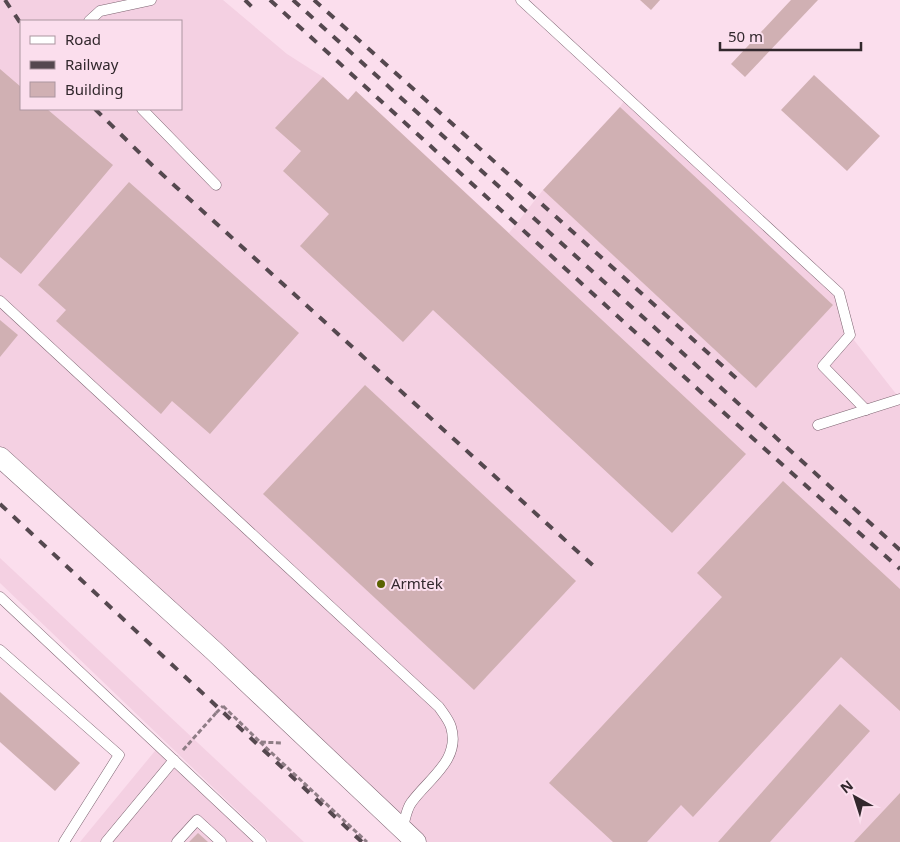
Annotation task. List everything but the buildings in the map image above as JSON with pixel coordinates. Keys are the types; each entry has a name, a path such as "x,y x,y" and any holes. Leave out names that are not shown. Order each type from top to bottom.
{"street":[{"path":"0,457 214,651 409,836"}],"lane":[{"path":"90,20 100,11 151,0"},
{"path":"521,0 839,293 850,335 823,366 866,410"},
{"path":"143,110 216,185"},
{"path":"0,301 439,706 451,725 453,742 449,757 410,804 409,836"},
{"path":"818,425 900,399"},
{"path":"0,597 261,842"},
{"path":"0,650 119,755 64,842"},
{"path":"106,842 174,760"},
{"path":"177,842 197,820 221,842"}],"path":[{"path":"174,760 223,706 367,842"},
{"path":"260,742 313,744"}],"shaded area":[{"path":"0,0 223,0 287,54 323,77 348,100 356,91 509,233 543,190 620,107 626,98 839,293 850,335 900,399 900,842 416,842 0,458"},
{"path":"0,558 304,842 270,842 0,583"},
{"path":"159,746 261,842 80,842"}],"railway":[{"path":"5,0 20,22"},
{"path":"245,0 257,12"},
{"path":"270,0 713,403 900,569"},
{"path":"293,0 900,550"},
{"path":"314,0 736,378"},
{"path":"96,110 153,166 598,570"},
{"path":"0,504 362,842"}],"place":[{"name":"Armtek","path":"381,584"}]}
